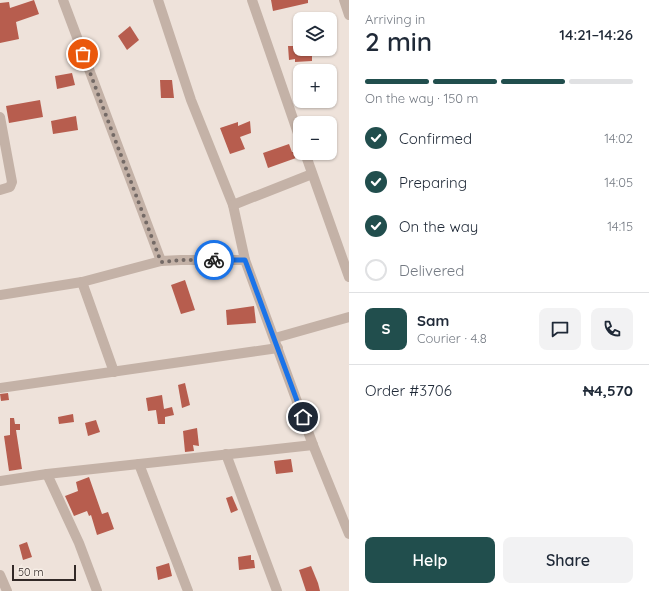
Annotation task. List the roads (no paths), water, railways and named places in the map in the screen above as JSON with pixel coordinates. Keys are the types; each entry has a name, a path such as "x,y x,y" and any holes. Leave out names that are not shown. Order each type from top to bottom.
{"street":[{"path":"63,0 161,262"},
{"path":"158,0 191,100 233,205 245,260 275,338 313,445 349,534"},
{"path":"252,0 293,119"},
{"path":"344,0 349,15"},
{"path":"0,117 12,182 10,187 0,190"},
{"path":"307,160 349,277"},
{"path":"233,205 312,174"},
{"path":"0,295 82,282 161,262 181,260 245,260"},
{"path":"82,282 114,372"},
{"path":"275,338 349,317"},
{"path":"0,388 278,348"},
{"path":"0,481 47,474 313,445"},
{"path":"226,454 277,591"},
{"path":"139,464 188,591"},
{"path":"47,474 79,543 97,591"},
{"path":"0,575 7,591"}]}
